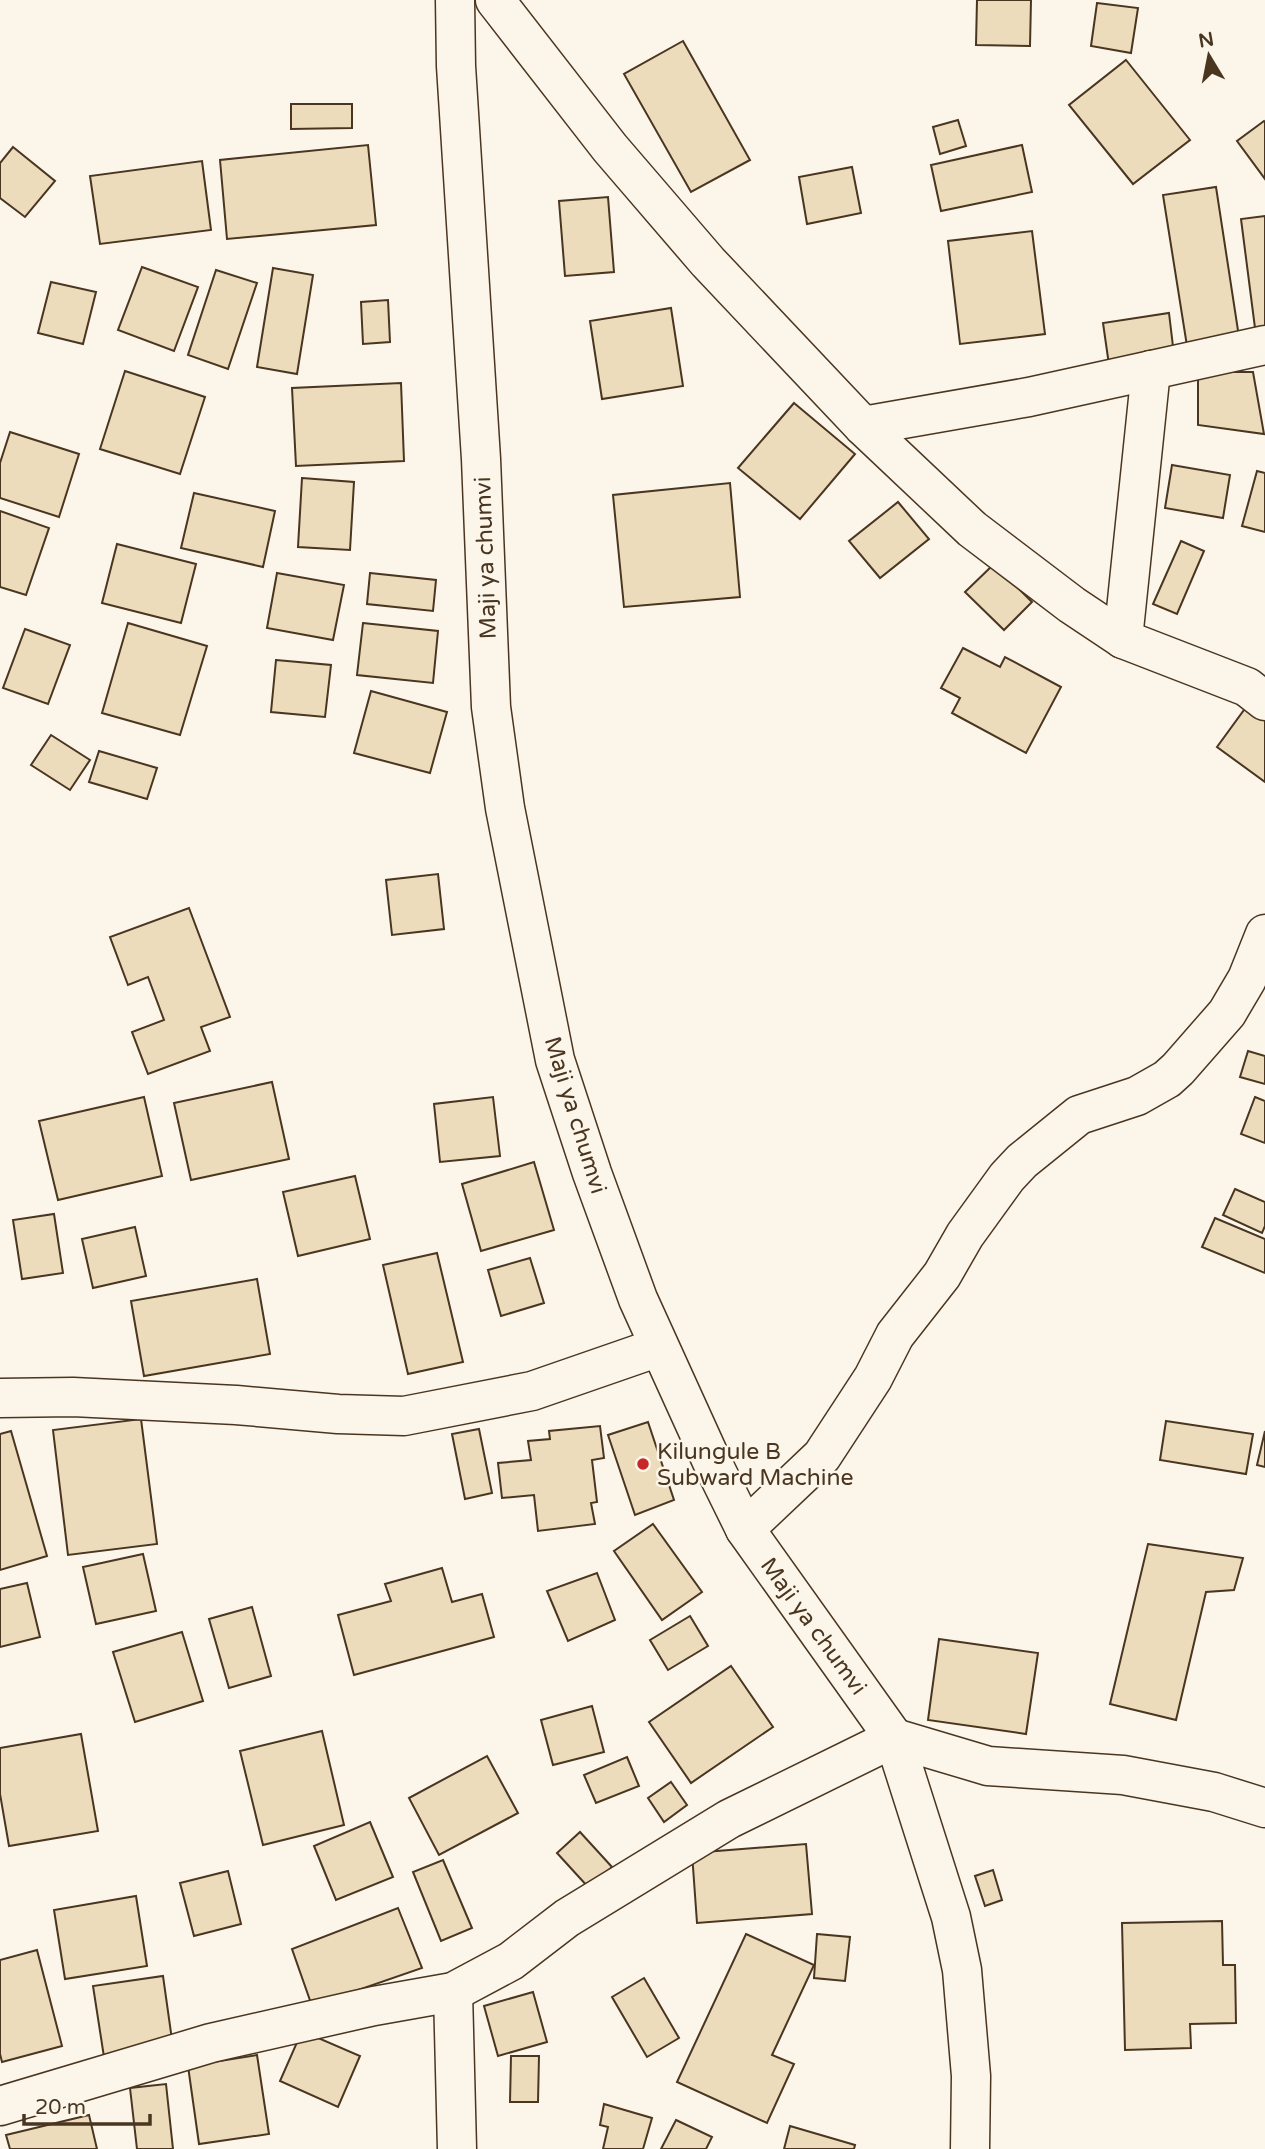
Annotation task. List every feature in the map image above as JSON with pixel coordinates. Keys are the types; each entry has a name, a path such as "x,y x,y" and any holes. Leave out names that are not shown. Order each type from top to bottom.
{"street":[{"name":"Maji ya chumvi","path":"455,0 456,66 480,445 491,707 505,808 555,1060 592,1173 638,1299 745,1529 894,1738 951,1917 962,1970 971,2076 970,2149"},
{"path":"495,0 610,148 690,241 863,426 972,530 1072,605 1123,639 1247,688 1265,701"},
{"path":"863,426 1029,397 1265,345"},
{"path":"1123,639 1151,370"},
{"path":"745,1529 822,1456 866,1389 895,1335 937,1282 965,1236 1007,1177 1022,1161 1079,1115 1137,1096 1167,1079 1178,1069 1227,1013 1247,979 1265,934"},
{"path":"0,1398 73,1397 404,1416 532,1391 659,1347"},
{"path":"0,2106 211,2043 374,2006 453,1992 511,1961 567,1918 729,1818 894,1738 988,1766 1124,1775 1214,1792 1265,1808"},
{"path":"453,1992 457,2149"}],"building":[{"path":"977,0 1031,0 1030,46 976,45"},
{"path":"1097,3 1138,8 1131,53 1091,46"},
{"path":"683,41 750,160 691,192 624,74"},
{"path":"1126,60 1190,140 1133,184 1069,105"},
{"path":"291,104 352,104 352,128 291,129"},
{"path":"958,120 966,146 940,154 933,127"},
{"path":"1265,122 1265,179 1237,141"},
{"path":"368,145 376,225 227,239 220,160"},
{"path":"1022,145 1032,192 941,211 931,165"},
{"path":"13,147 55,181 25,217 0,198 0,163"},
{"path":"202,161 211,230 100,244 90,176"},
{"path":"852,167 861,213 807,224 799,177"},
{"path":"1216,187 1239,337 1187,346 1163,195"},
{"path":"608,197 614,272 565,276 559,201"},
{"path":"1265,216 1265,326 1255,328 1241,219"},
{"path":"1032,231 1045,334 960,344 948,241"},
{"path":"142,267 198,287 174,351 118,330"},
{"path":"273,268 313,275 297,374 257,367"},
{"path":"216,270 257,283 228,369 188,355"},
{"path":"51,282 96,292 83,344 38,333"},
{"path":"388,300 390,342 363,344 361,302"},
{"path":"671,308 683,386 602,399 590,321"},
{"path":"1169,313 1174,355 1109,365 1103,323"},
{"path":"125,371 205,397 180,474 100,449"},
{"path":"1198,372 1253,372 1264,434 1198,425"},
{"path":"401,383 404,461 296,466 292,388"},
{"path":"794,403 855,454 800,519 738,468"},
{"path":"10,432 79,454 59,517 0,498 0,463"},
{"path":"1172,465 1230,475 1223,518 1165,508"},
{"path":"1257,471 1265,473 1265,532 1242,526"},
{"path":"302,478 354,482 350,550 298,547"},
{"path":"730,483 740,597 624,607 613,495"},
{"path":"194,493 275,511 263,567 181,548"},
{"path":"898,502 929,539 880,578 849,541"},
{"path":"0,511 49,528 26,595 0,587"},
{"path":"1181,541 1204,551 1177,614 1153,604"},
{"path":"117,544 196,564 181,623 102,603"},
{"path":"994,564 1032,602 1004,630 965,592"},
{"path":"277,573 344,585 333,640 267,628"},
{"path":"370,573 436,580 433,611 367,604"},
{"path":"128,623 207,646 180,735 102,713"},
{"path":"363,623 438,631 433,683 357,675"},
{"path":"25,629 70,645 48,704 3,688"},
{"path":"963,648 1000,667 1005,657 1061,687 1026,753 952,713 960,698 941,688"},
{"path":"276,660 331,665 325,717 271,712"},
{"path":"371,691 447,712 430,773 354,753"},
{"path":"1252,699 1265,709 1265,782 1217,747"},
{"path":"51,735 90,760 70,790 31,765"},
{"path":"99,751 157,768 147,799 89,782"},
{"path":"438,874 444,929 392,935 386,880"},
{"path":"189,908 230,1017 201,1027 210,1051 148,1074 132,1032 164,1020 148,977 128,985 110,937"},
{"path":"1248,1051 1265,1056 1265,1084 1240,1077"},
{"path":"272,1082 289,1159 191,1180 174,1103"},
{"path":"144,1097 162,1176 58,1200 39,1121"},
{"path":"493,1097 500,1156 440,1162 434,1104"},
{"path":"1255,1097 1265,1101 1265,1143 1241,1134"},
{"path":"534,1162 554,1230 481,1251 462,1184"},
{"path":"355,1176 370,1239 298,1256 283,1192"},
{"path":"1235,1189 1265,1202 1265,1226 1262,1233 1223,1215"},
{"path":"54,1214 63,1273 22,1279 13,1220"},
{"path":"1215,1218 1265,1239 1265,1273 1202,1247"},
{"path":"135,1227 146,1276 93,1288 82,1239"},
{"path":"437,1253 463,1362 408,1374 383,1265"},
{"path":"530,1258 544,1303 501,1316 488,1270"},
{"path":"257,1279 270,1354 144,1376 131,1301"},
{"path":"141,1419 157,1544 68,1555 53,1430"},
{"path":"1166,1421 1253,1434 1246,1474 1160,1460"},
{"path":"648,1422 674,1500 635,1515 608,1435"},
{"path":"600,1426 604,1458 592,1460 597,1502 591,1503 595,1524 538,1531 534,1495 502,1498 498,1463 531,1460 528,1441 550,1439 549,1431"},
{"path":"479,1429 492,1493 465,1499 452,1434"},
{"path":"11,1431 47,1556 0,1570 0,1434"},
{"path":"1265,1431 1265,1467 1257,1465"},
{"path":"653,1524 702,1592 662,1620 614,1551"},
{"path":"1148,1544 1243,1558 1234,1590 1206,1592 1176,1720 1110,1704"},
{"path":"143,1554 156,1611 96,1624 83,1567"},
{"path":"442,1568 452,1602 482,1594 494,1637 354,1675 338,1615 391,1601 385,1584"},
{"path":"597,1573 615,1620 568,1641 547,1591"},
{"path":"27,1583 40,1637 0,1647 0,1589"},
{"path":"252,1607 271,1676 229,1688 209,1619"},
{"path":"690,1616 708,1646 668,1670 650,1640"},
{"path":"182,1632 203,1701 135,1722 113,1652"},
{"path":"939,1639 1038,1653 1026,1734 928,1720"},
{"path":"731,1666 773,1727 691,1783 649,1722"},
{"path":"592,1706 604,1752 553,1765 541,1720"},
{"path":"322,1731 344,1825 263,1845 240,1751"},
{"path":"81,1734 98,1831 9,1846 0,1794 0,1748"},
{"path":"487,1756 518,1813 439,1855 409,1798"},
{"path":"627,1757 639,1786 596,1803 584,1775"},
{"path":"671,1782 687,1805 664,1822 648,1798"},
{"path":"370,1822 393,1877 336,1900 314,1846"},
{"path":"580,1832 612,1867 589,1888 557,1853"},
{"path":"806,1844 812,1914 697,1923 692,1853"},
{"path":"443,1860 472,1928 441,1941 413,1872"},
{"path":"993,1870 1002,1900 985,1906 975,1876"},
{"path":"228,1871 241,1924 194,1936 180,1883"},
{"path":"136,1896 147,1966 65,1979 54,1910"},
{"path":"398,1908 422,1968 312,2006 292,1949"},
{"path":"1222,1921 1223,1965 1235,1965 1236,2023 1190,2024 1191,2048 1125,2050 1122,1923"},
{"path":"746,1934 814,1965 772,2055 794,2064 767,2123 677,2082"},
{"path":"817,1934 850,1937 845,1981 814,1978"},
{"path":"37,1950 62,2046 2,2062 0,1960"},
{"path":"163,1976 173,2047 104,2057 93,1986"},
{"path":"644,1978 679,2038 647,2057 612,1997"},
{"path":"533,1992 547,2042 498,2056 484,2006"},
{"path":"302,2031 360,2056 338,2107 280,2081"},
{"path":"257,2055 269,2134 199,2144 188,2066"},
{"path":"511,2056 539,2056 538,2102 510,2102"},
{"path":"166,2084 173,2149 137,2149 130,2088"},
{"path":"604,2104 652,2118 643,2149 603,2149 608,2127 600,2125"},
{"path":"89,2115 97,2149 10,2149 6,2135"},
{"path":"676,2120 712,2137 706,2149 661,2149"},
{"path":"790,2126 855,2145 854,2149 784,2149"}],"place":[{"name":"Kilungule B Subward Machine","path":"643,1464"}]}
